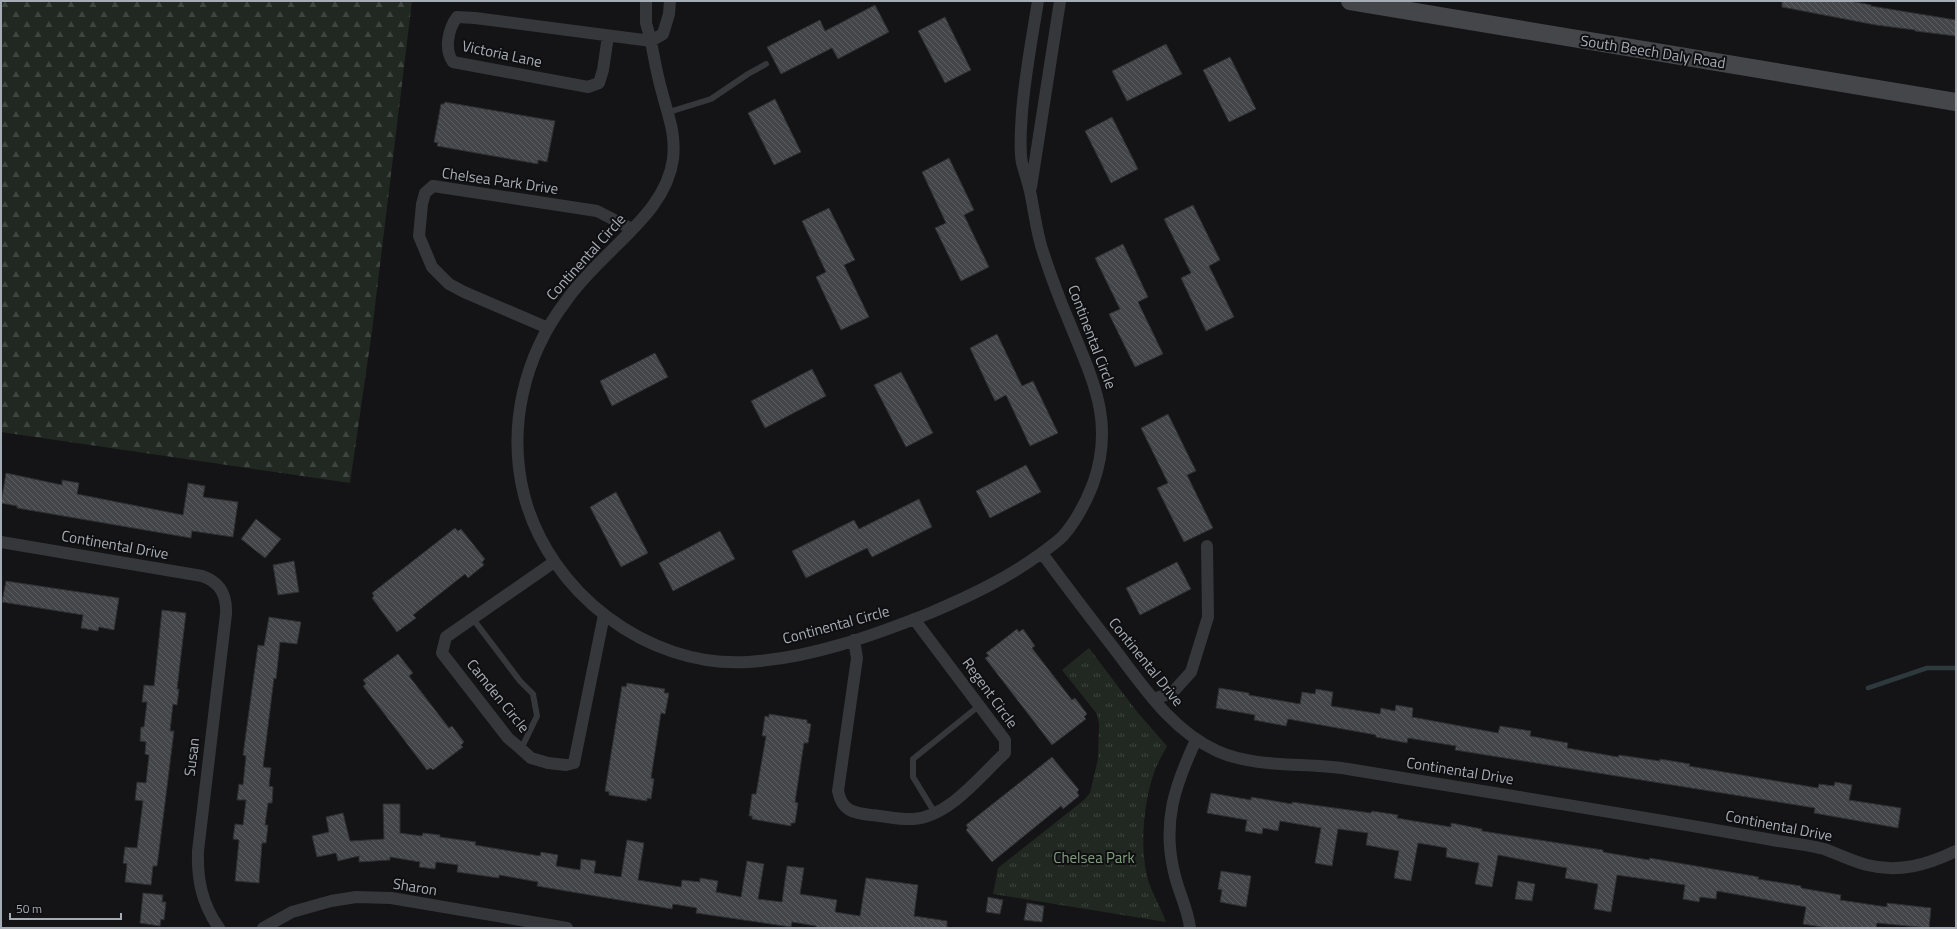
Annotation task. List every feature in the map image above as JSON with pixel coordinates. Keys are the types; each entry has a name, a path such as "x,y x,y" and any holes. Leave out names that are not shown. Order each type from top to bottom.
{"street":[{"name":"Continental Circle","path":"646,1 646,23 662,95 669,112 674,139 670,173 655,204 581,282 568,298 535,351 524,387 518,425 517,450 521,480 531,519 554,562 585,598 604,615 647,641 669,650 701,658 726,662 750,662 791,656 854,640 914,619 997,582 1021,569 1064,534 1085,502 1099,465 1102,433 1100,405 1094,383 1042,250 1035,222 1031,192 1021,159 1021,127 1024,89 1038,1"},
{"path":"651,41 662,34 670,1"},
{"name":"Continental Circle","path":"1031,192 1060,1"},
{"name":"South Beech Daly Road","path":"1350,1 1956,102"},
{"name":"Victoria Lane","path":"608,36 603,70 599,83 588,88 453,62 448,55 451,25 457,17 651,41"},
{"name":"Chelsea Park Drive","path":"548,328 464,292 449,284 432,267 419,236 422,204 425,193 433,186 597,211 632,229"},
{"name":"Continental Drive","path":"1,542 202,576 213,581 220,587"},
{"path":"1153,699 1172,693 1191,672 1208,617 1207,546"},
{"name":"Continental Drive","path":"1042,553 1153,699 1175,723 1196,740 1218,752 1243,760 1332,766 1743,834 1821,848 1882,868 1898,869 1918,866 1940,859 1956,851"},
{"name":"Camden Circle","path":"554,562 446,637 442,653 508,738 531,758 548,763 566,765 574,763 604,615"},
{"name":"Susan","path":"219,928 205,904 197,869 227,602 220,587"},
{"name":"Regent Circle","path":"854,640 857,658 838,791 840,803 851,812 862,814 913,819 930,816 949,806 1005,753 1005,740 914,619"},
{"path":"1190,928 1174,871 1169,828 1175,789 1196,740"},
{"name":"Sharon","path":"263,928 292,912 331,901 356,897 391,898 567,928"}],"lane":[{"path":"669,112 711,99 748,74 766,64"},
{"path":"473,619 520,681 533,694 537,716 521,749"},
{"path":"935,814 913,777 913,759 980,705"}],"green space":[{"path":"1,1 412,1 372,331 350,483 1,432"},
{"name":"Chelsea Park","path":"1089,648 1138,713 1167,746 1156,767 1147,797 1143,845 1147,875 1166,922 993,894 998,868 1084,800 1090,793 1098,759 1099,724 1097,714 1062,670"}],"building":[{"path":"1782,1 1851,1 1871,6 1956,20 1956,36 1876,25 1782,7"},
{"path":"875,5 889,32 838,59 832,48 781,74 767,47 820,20 825,31"},
{"path":"945,17 971,70 945,83 918,31"},
{"path":"1166,44 1182,74 1127,101 1112,71"},
{"path":"1230,57 1256,109 1229,122 1203,70"},
{"path":"775,99 801,152 774,165 748,113"},
{"path":"445,102 555,121 547,162 538,160 538,164 437,146 438,143 434,142 441,104 444,104"},
{"path":"1112,117 1138,169 1111,183 1085,131"},
{"path":"949,158 974,210 964,215 989,267 961,281 935,228 946,223 922,172"},
{"path":"1193,205 1220,260 1209,266 1234,317 1206,331 1181,278 1191,273 1164,219"},
{"path":"829,208 855,260 844,265 869,317 841,330 816,277 826,272 802,221"},
{"path":"1123,244 1148,297 1138,302 1163,354 1135,367 1109,314 1120,309 1095,258"},
{"path":"997,334 1022,386 1033,381 1058,433 1030,446 1006,395 995,401 970,348"},
{"path":"655,353 668,377 612,406 600,381"},
{"path":"812,369 826,396 765,428 751,401"},
{"path":"901,372 933,433 906,447 874,385"},
{"path":"1168,414 1196,471 1187,475 1213,528 1184,542 1157,488 1168,483 1141,428"},
{"path":"1026,465 1041,492 990,518 976,491"},
{"path":"6,473 62,485 62,480 79,483 77,494 183,515 188,483 205,486 203,497 238,502 233,537 192,531 191,538 17,508 17,506 1,503"},
{"path":"616,492 648,553 621,567 590,507"},
{"path":"919,499 932,527 872,557 867,548 806,578 792,551 854,520 859,529"},
{"path":"256,519 281,539 265,558 241,539"},
{"path":"455,528 458,531 461,529 485,559 482,562 484,565 468,578 465,574 413,615 416,618 397,632 372,598 374,596 372,593"},
{"path":"720,531 735,559 673,591 659,563"},
{"path":"294,561 299,592 278,595 273,565"},
{"path":"1177,562 1191,589 1140,615 1126,588"},
{"path":"6,581 119,598 114,630 99,627 98,631 81,628 83,615 2,602"},
{"path":"162,610 186,613 177,689 179,689 177,705 173,704 170,731 174,731 159,851 157,866 153,866 151,885 125,882 127,864 123,863 125,847 137,848 143,801 135,800 137,782 146,783 149,755 145,754 146,742 140,741 141,727 144,727 147,702 142,702 144,685 154,686"},
{"path":"269,617 301,622 297,644 280,642 276,679 274,678 263,767 271,768 269,786 273,787 272,803 268,803 265,825 268,825 266,843 262,843 259,883 235,881 239,840 233,839 235,824 243,825 246,800 237,800 239,784 243,785 246,756 243,755 258,645 264,646"},
{"path":"1017,629 1019,632 1023,629 1035,646 1032,648 1072,700 1075,698 1087,714 1084,717 1086,719 1052,745 985,658 989,656 986,653"},
{"path":"398,654 413,673 409,676 449,728 452,726 464,742 461,745 463,747 433,770 431,768 427,770 363,686 366,684 363,680"},
{"path":"627,683 665,689 664,693 669,693 665,714 661,713 651,778 654,779 651,799 647,798 647,801 609,795 609,792 605,791 622,686 626,687"},
{"path":"1219,688 1300,704 1302,692 1315,694 1316,689 1333,692 1331,706 1380,714 1381,708 1395,711 1396,705 1413,708 1412,717 1498,733 1500,726 1531,731 1530,736 1568,743 1567,748 1618,757 1619,755 1660,761 1660,759 1690,764 1689,766 1818,788 1819,784 1834,786 1835,782 1852,785 1849,800 1901,808 1898,828 1814,813 1815,808 1455,750 1456,746 1408,738 1407,743 1376,737 1376,735 1288,719 1286,726 1254,720 1255,715 1216,708"},
{"path":"769,714 807,720 807,723 811,724 808,743 804,743 795,802 798,803 795,823 791,823 791,826 752,819 752,816 749,816 752,794 756,794 766,736 762,736 765,716 769,717"},
{"path":"1052,757 1079,790 1077,792 1079,796 1063,809 1061,806 992,862 966,830 968,828 966,825"},
{"path":"1211,793 1251,800 1251,797 1292,804 1292,802 1371,813 1372,811 1398,815 1397,818 1451,827 1451,823 1482,829 1482,831 1603,850 1603,852 1649,860 1650,858 1759,877 1758,879 1801,886 1801,888 1841,895 1840,900 1887,907 1887,903 1931,908 1929,928 1877,923 1876,928 1827,928 1803,924 1806,907 1717,891 1716,899 1700,897 1699,902 1683,899 1685,885 1617,875 1611,912 1594,909 1598,884 1565,878 1567,868 1498,855 1492,887 1475,884 1479,863 1446,857 1447,848 1418,843 1411,881 1394,878 1399,851 1366,845 1368,833 1338,829 1332,866 1315,863 1321,828 1280,821 1278,831 1263,828 1262,834 1245,831 1247,820 1207,813"},
{"path":"383,804 400,804 400,833 422,836 423,833 440,835 440,837 476,842 475,845 540,856 541,852 558,855 556,866 580,870 581,859 596,861 594,873 621,877 627,840 644,843 638,880 681,887 682,880 700,882 700,878 718,881 716,892 741,897 747,861 764,864 758,899 782,902 787,866 804,868 800,894 837,900 835,912 860,916 866,878 918,885 914,916 947,921 947,928 816,928 816,926 792,922 791,927 696,913 697,908 673,904 672,909 537,886 538,882 499,875 499,878 457,872 458,865 436,862 435,869 419,867 420,862 390,857 390,860 359,862 359,856 338,861 336,853 317,857 312,836 329,832 326,817 343,813 350,841 384,839"},
{"path":"1221,871 1251,876 1246,907 1220,902 1222,890 1218,889"},
{"path":"1518,881 1535,884 1532,901 1515,899"},
{"path":"143,893 163,895 162,902 166,902 164,920 161,919 160,926 140,923"},
{"path":"988,897 1003,900 1000,914 986,912"},
{"path":"1027,903 1044,906 1042,922 1024,920"}],"waterway":[{"path":"1868,688 1927,668 1956,668"}]}
